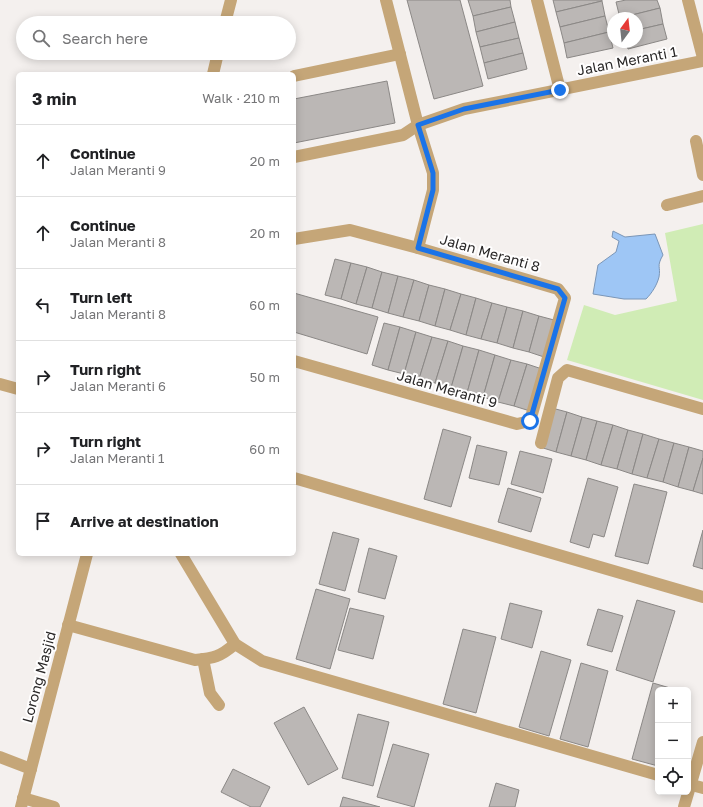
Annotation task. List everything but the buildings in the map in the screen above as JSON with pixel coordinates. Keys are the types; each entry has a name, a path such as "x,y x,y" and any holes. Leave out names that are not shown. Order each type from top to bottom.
{"street":[{"path":"228,16 231,0"},
{"path":"386,0 418,125 433,173 433,190 418,248"},
{"path":"537,0 560,90"},
{"path":"688,0 703,58"},
{"path":"296,76 400,54"},
{"path":"213,72 216,60"},
{"name":"Jalan Meranti 1","path":"296,157 403,135 418,125 464,109 703,61"},
{"path":"696,141 703,175"},
{"path":"667,205 703,196"},
{"name":"Jalan Meranti 8","path":"296,239 350,230 418,248 558,289 565,298 547,359"},
{"name":"Jalan Meranti 9","path":"296,362 517,424 530,421 547,359"},
{"path":"541,443 558,378 567,370 703,409"},
{"path":"0,384 16,388"},
{"path":"296,479 703,597"},
{"name":"Lorong Masjid","path":"22,803 86,556"},
{"path":"182,556 235,644 262,661 655,774"},
{"path":"68,625 195,660 214,657 235,644"},
{"path":"214,657 210,694 219,705"},
{"path":"691,778 703,742"},
{"path":"0,756 31,769"},
{"path":"691,785 703,788"},
{"path":"684,807 687,795"},
{"path":"22,803 54,807"}],"green space":[{"path":"703,224 703,400 567,360 584,305 615,315 677,301 665,233"}],"water":[{"path":"613,231 625,237 655,234 663,255 659,264 659,277 657,283 646,299 624,299 593,294 598,265 616,252 619,241 612,237"}],"route":[{"path":"530,421 565,298 558,289 418,248 433,190 433,173 418,125 464,109 560,90"}]}
